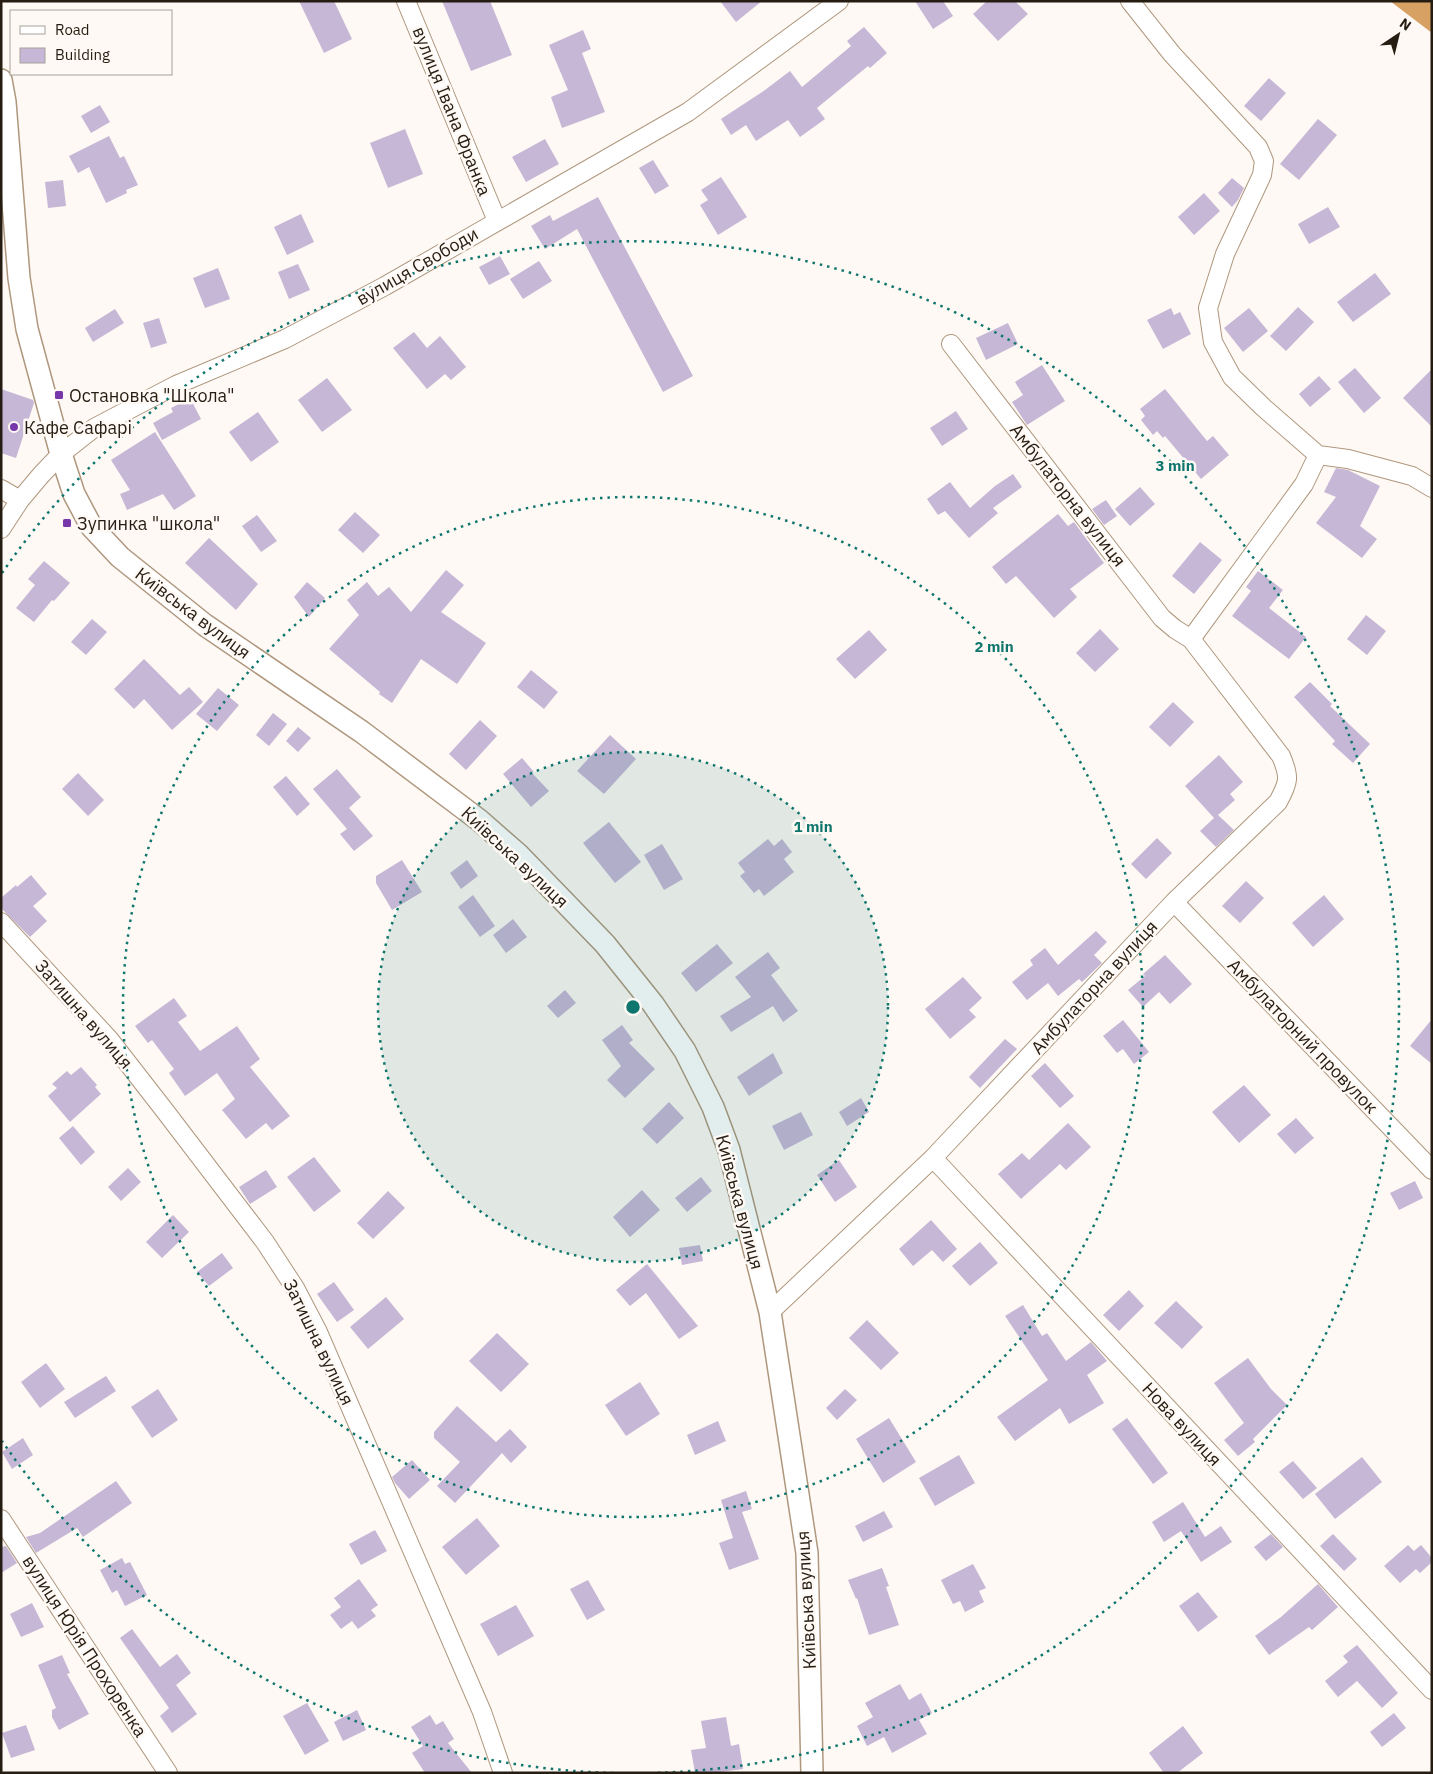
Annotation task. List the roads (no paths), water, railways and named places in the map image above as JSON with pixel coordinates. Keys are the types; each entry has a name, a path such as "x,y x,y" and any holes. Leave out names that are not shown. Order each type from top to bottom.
{"street":[{"name":"вулиця Івана Франка","path":"406,1 497,220"},
{"name":"вулиця Свободи","path":"1,529 20,500 61,454 94,428 176,385 285,339 385,286 688,112 839,1"},
{"path":"1130,1 1172,54 1258,147 1264,161 1262,175 1225,254 1208,308 1213,342 1232,377 1318,455 1348,458 1412,476 1432,488"},
{"name":"Київська вулиця","path":"1,80 5,102 20,278 27,329 61,454 74,494 91,526 120,557 205,625 362,732 480,820 519,855 605,944 653,1004 685,1051 713,1107 729,1150 770,1312 807,1553 812,1773"},
{"name":"Амбулаторна вулиця","path":"770,1312 933,1158 1174,902 1278,802 1285,789 1288,772 1281,756 1192,638 1175,629 1162,618 951,344"},
{"path":"1192,638 1304,484 1318,455"},
{"path":"1,489 20,500"},
{"name":"Амбулаторний провулок","path":"1174,902 1432,1170"},
{"name":"Затишна вулиця","path":"1,922 109,1039 265,1242 295,1288 322,1340 478,1703 503,1773"},
{"name":"Нова вулиця","path":"933,1158 1411,1670 1432,1690"},
{"name":"вулиця Юрія Прохоренка","path":"1,1519 168,1773"}],"place":[{"name":"Остановка \"Школа\"","path":"59,395"},
{"name":"Кафе Сафарі","path":"14,427"},
{"name":"Зупинка \"школа\"","path":"67,523"}]}
